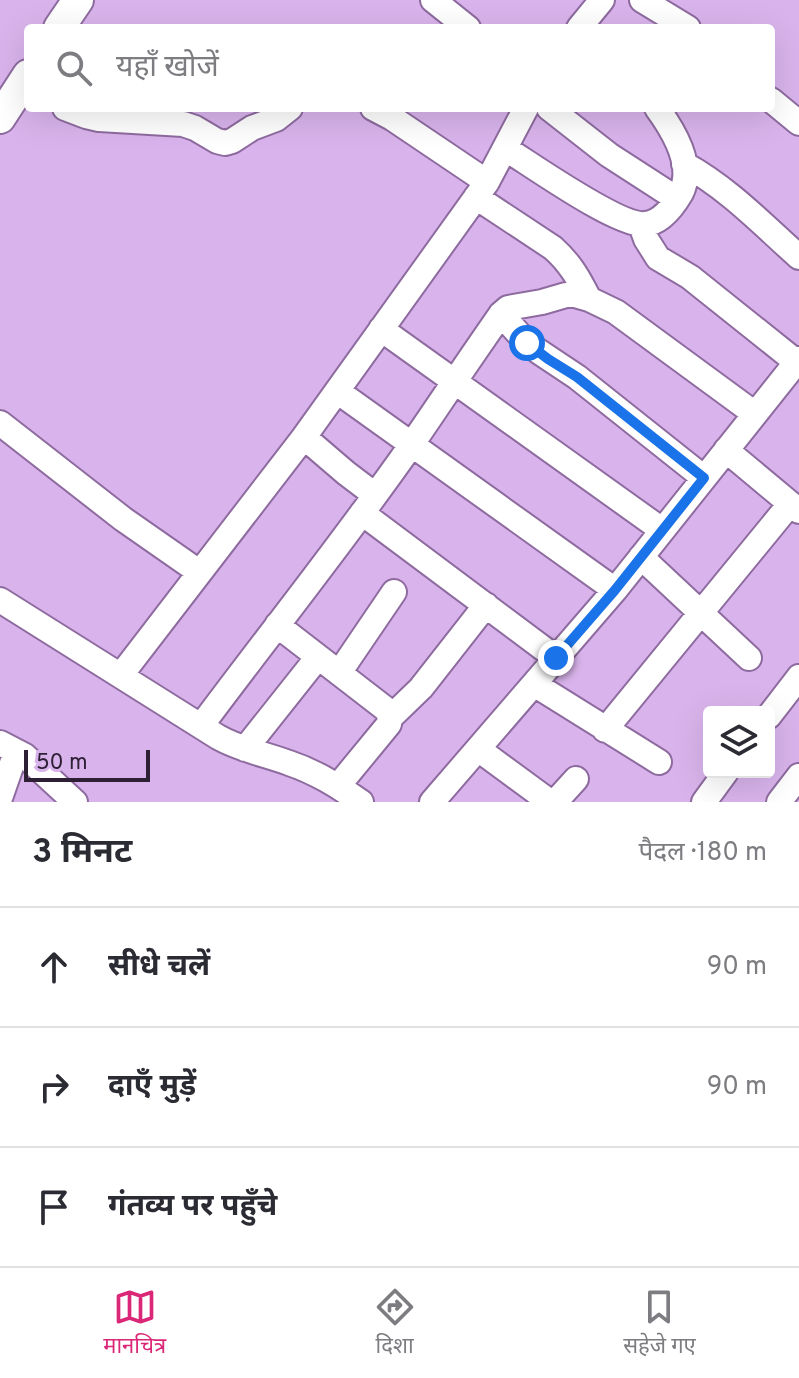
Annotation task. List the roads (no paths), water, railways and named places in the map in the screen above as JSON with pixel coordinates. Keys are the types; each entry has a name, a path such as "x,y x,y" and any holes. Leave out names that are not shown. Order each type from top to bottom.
{"main road":[{"path":"62,24 78,0"},
{"path":"0,118 24,86"}],"street":[{"path":"433,0 463,24"},
{"path":"582,24 602,0"},
{"path":"642,0 681,24"},
{"path":"775,103 799,123"},
{"path":"76,112 99,119 183,124 225,143 285,112"},
{"path":"381,112 563,256 589,299"},
{"path":"121,675 304,437 482,189 524,112"},
{"path":"554,112 609,155 677,199"},
{"path":"506,149 589,202 641,225 651,223 663,216 677,199 686,175 674,136 659,112"},
{"path":"684,164 726,191 799,257"},
{"path":"432,802 615,590 798,362 690,277 658,258 641,225"},
{"path":"201,726 368,504 453,380 508,308 566,295 589,299 629,321 755,414"},
{"path":"501,314 527,343 577,377 704,478"},
{"path":"381,329 662,530"},
{"path":"337,391 615,590"},
{"path":"0,423 123,519 199,572"},
{"path":"304,437 327,457 368,504 486,605 556,658"},
{"path":"605,730 795,508 726,450"},
{"path":"641,557 749,658"},
{"path":"339,673 394,592"},
{"path":"0,600 235,746 309,770 361,802"},
{"path":"390,718 421,688 486,605"},
{"path":"277,625 387,710 389,724 338,786"},
{"path":"245,749 318,657"},
{"path":"775,708 799,677"},
{"path":"534,684 659,762"},
{"path":"0,798 8,747 25,756 75,802"},
{"path":"478,749 553,802 576,779"},
{"path":"779,802 799,776"},
{"path":"704,802 722,778"}]}
